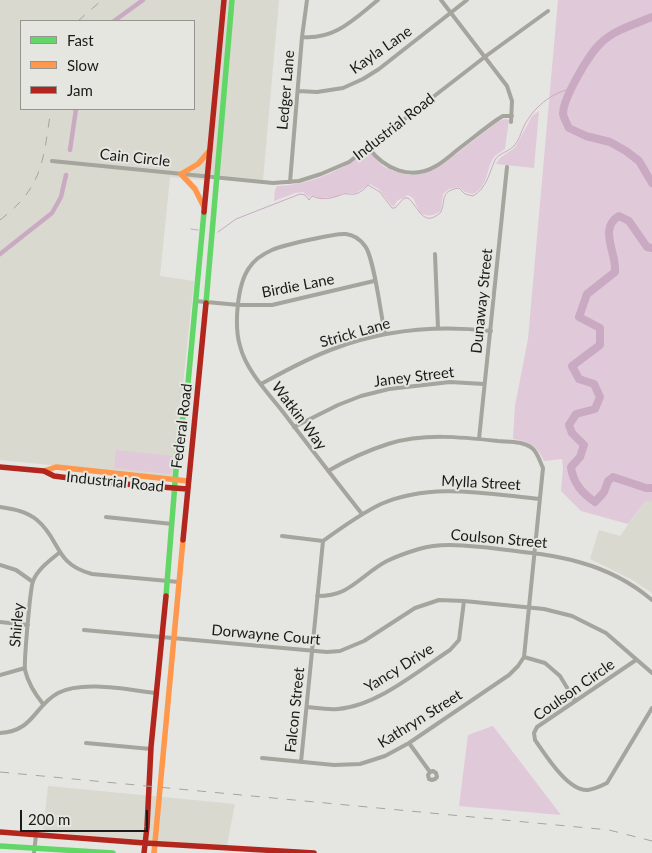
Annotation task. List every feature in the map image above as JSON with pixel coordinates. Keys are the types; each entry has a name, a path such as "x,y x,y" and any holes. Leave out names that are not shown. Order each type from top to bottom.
{"main road":[{"name":"Federal Road","path":"144,853 148,820 151,749 163,638 175,488 211,149 224,0"},
{"name":"Federal Road","path":"154,853 206,302 232,0"},
{"path":"221,32 229,33"},
{"path":"214,112 222,113"},
{"path":"205,208 195,189 181,174 198,164 211,149"},
{"path":"187,388 198,389"},
{"name":"Industrial Road","path":"0,467 44,471 56,468 188,481"},
{"name":"Industrial Road","path":"44,471 54,476 98,482 187,488"},
{"path":"98,482 100,472"},
{"path":"156,693 170,694"},
{"path":"151,749 165,750"},
{"path":"0,832 254,851 314,853"},
{"path":"0,846 34,850 113,853"}],"street":[{"name":"Ledger Lane","path":"290,182 302,37 307,0"},
{"path":"302,37 321,38 331,34 344,27 378,0"},
{"path":"441,0 486,56 507,86 510,93 511,122"},
{"name":"Kayla Lane","path":"298,91 317,92 343,88 363,79 467,0"},
{"name":"Industrial Road","path":"216,178 273,183 290,182 338,168 548,11"},
{"path":"368,147 376,157 391,168 410,172 422,171 436,166 498,119 503,116 512,116"},
{"name":"Cain Circle","path":"52,162 216,178"},
{"name":"Dunaway Street","path":"479,439 507,167"},
{"name":"Watkin Way","path":"362,514 261,384 246,360 240,347 237,333 241,285 244,276 257,260 274,249 336,234 347,234 356,237 369,253 385,334"},
{"path":"435,254 438,328"},
{"name":"Birdie Lane","path":"195,301 239,306 272,305 374,281"},
{"name":"Strick Lane","path":"261,384 301,362 334,348 385,334 438,328 491,331"},
{"name":"Janey Street","path":"294,427 338,404 389,389 450,382 484,384"},
{"path":"328,471 352,458 389,444 445,436 521,443 533,449 543,468 524,657 545,663 560,676 575,701"},
{"name":"Mylla Street","path":"323,541 362,514 392,500 424,493 460,491 540,499"},
{"path":"0,507 24,512 38,521 50,535 59,553 80,571 92,574 179,582"},
{"path":"106,518 172,524"},
{"path":"282,536 323,541"},
{"name":"Falcon Street","path":"301,762 323,541"},
{"name":"Coulson Street","path":"317,596 342,592 387,561 420,548 440,545 461,545 572,559 597,567 632,585 652,600"},
{"name":"Shirley","path":"43,704 32,688 25,668 28,625 33,582 42,567 59,553"},
{"path":"0,565 16,570 33,582"},
{"name":"Dorwayne Court","path":"84,630 313,651 340,650 364,641 415,608 439,600 464,600 557,611 584,621 606,633 652,673"},
{"name":"Yancy Drive","path":"307,707 338,709 378,698 450,650 459,640 464,600"},
{"path":"0,622 28,625"},
{"name":"Kathryn Street","path":"262,758 334,765 360,764 384,756 409,743 509,675 524,657"},
{"name":"Coulson Circle","path":"636,660 537,727 534,733 535,740 568,782 575,787 586,790 597,788 607,783 652,708"},
{"path":"0,675 25,668"},
{"path":"0,734 14,730 32,720 43,704 58,693 79,687 156,693"},
{"path":"86,743 151,749"},
{"path":"409,743 430,772"},
{"path":"34,850 36,835"}],"shaded area":[{"path":"0,0 279,0 263,180 206,174 205,180 170,177 160,276 194,281 173,477 0,460"},
{"path":"558,0 652,0 652,502 645,501 628,524 581,511 561,491 562,459 544,461 532,445 513,439 515,406 528,339"},
{"path":"539,111 534,168 496,164 500,158 516,146 532,116"},
{"path":"509,120 505,149 496,155 492,161 482,186 473,194 465,192 459,187 449,189 443,194 441,210 434,215 420,213 413,198 408,195 392,206 379,189 370,184 356,193 343,193 336,197 319,198 310,195 310,198 303,192 274,201 277,186 301,183 324,176 367,152 383,166 393,171 409,175 422,174 443,164 499,121"},
{"path":"116,450 173,456 172,472 168,474 114,468"},
{"path":"645,501 652,502 652,593 631,579 590,559 599,530 620,536"},
{"path":"493,726 561,815 459,806 468,735"},
{"path":"48,786 235,804 227,845 140,841 43,831"}],"waterway":[{"path":"115,20 143,0"},
{"path":"652,17 618,31 601,43 577,77 567,98 563,114 569,128 586,136 610,142 639,161 652,183"},
{"path":"218,232 236,219 300,194 305,195 309,200 312,196 320,198 336,197 343,194 357,193 368,185 380,192 392,208 395,208 404,198 408,198 422,215 430,218 435,217 441,212 446,193 449,191 459,188 465,194 473,196 478,193 487,180 495,160 516,144 532,113 550,97 571,89"},
{"path":"70,150 76,110"},
{"path":"0,254 52,213 61,197 66,175"},
{"path":"652,248 647,247 629,221 619,216 613,221 609,234 615,272 587,294 579,317 600,328 600,345 572,366 579,379 594,384 600,397 595,409 576,414 569,425 572,433 584,445 580,457 571,467 572,473 579,487 590,499 595,502 604,492 608,481 613,477 646,488 652,488"},
{"path":"191,229 198,230"}],"railway":[{"path":"79,20 102,0"},
{"path":"0,220 25,195 39,171 46,143 51,110"},
{"path":"0,772 609,830 652,841"}],"traffic: fast":[{"path":"206,303 232,0"},
{"path":"166,596 178,445 187,394 204,212"},
{"path":"0,846 113,853"}],"traffic: slow":[{"path":"204,207 195,189 181,174 198,164 210,150"},
{"path":"44,471 56,467 188,481"},
{"path":"154,853 183,540"}],"traffic: jam":[{"path":"204,212 224,0"},
{"path":"183,540 206,303"},
{"path":"0,467 44,471 54,476 99,482 187,489"},
{"path":"144,853 151,747 166,596"},
{"path":"0,832 314,853"}]}
